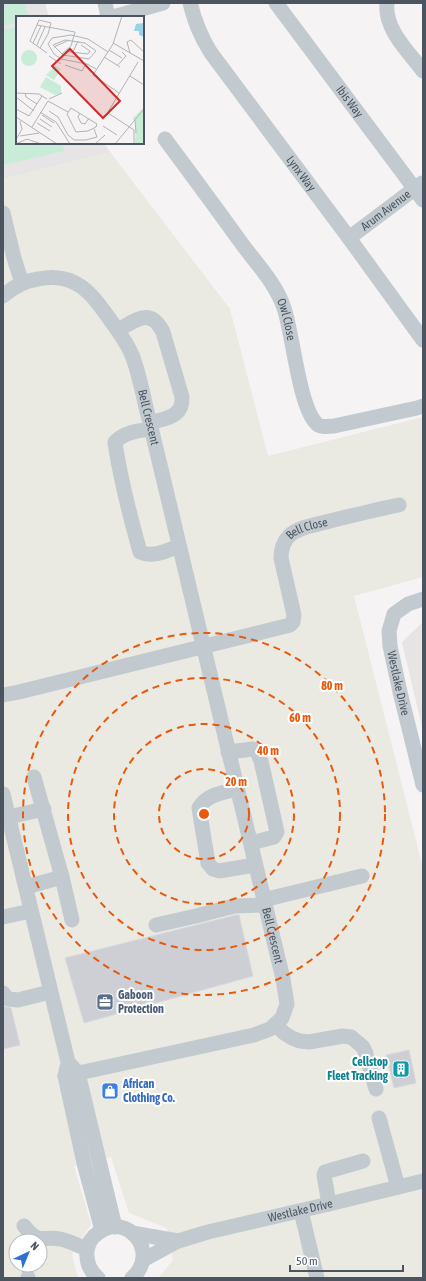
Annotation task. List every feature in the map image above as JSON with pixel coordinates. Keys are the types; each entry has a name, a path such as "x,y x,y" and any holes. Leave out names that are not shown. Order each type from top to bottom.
{"street":[{"path":"104,3 108,16"},
{"path":"117,16 163,3"},
{"name":"Lynx Way","path":"190,3 196,25 202,39 211,53 423,340"},
{"name":"Ibis Way","path":"276,3 420,191"},
{"path":"387,3 386,12 388,21 394,33 423,71"},
{"name":"Owl Close","path":"165,139 280,297 306,404 316,423 321,426 334,426 423,406"},
{"name":"Arum Avenue","path":"349,238 420,191"},
{"path":"3,213 22,283"},
{"name":"Bell Crescent","path":"3,296 22,283 44,277 69,279 75,282 96,300 118,330 132,355 283,979 287,1004 282,1018 276,1025"},
{"path":"118,330 139,319 149,318 158,323 167,344 182,398 183,404 179,412 150,426 121,436 115,442 129,512 140,552 146,555 153,555 179,546"},
{"name":"Bell Close","path":"203,647 290,625 293,622 293,607 281,558 282,548 286,540 293,533 308,527 398,505"},
{"name":"Westlake Drive","path":"423,599 408,604 394,614 388,631 400,692 423,785"},
{"path":"3,695 203,647"},
{"path":"228,752 252,749 257,752 261,761 277,832 274,837 250,843"},
{"path":"34,776 62,877 72,920"},
{"path":"237,789 210,797 203,801 199,808 208,863 213,869 219,871 255,865"},
{"path":"3,797 9,817 9,841 26,887 50,992 70,1070 84,1163 108,1229 93,1237 87,1250 89,1267 98,1278"},
{"path":"9,817 44,809"},
{"path":"156,925 234,906 264,902 362,876"},
{"path":"26,887 62,877"},
{"path":"3,917 31,911"},
{"path":"3,993 8,999 18,1000 50,992"},
{"path":"70,1070 254,1035 276,1025 284,1033 300,1041 309,1042 343,1036 351,1037 363,1047 376,1089"},
{"path":"380,1118 398,1187"},
{"path":"329,1204 324,1175 325,1172 363,1161"},
{"name":"Westlake Drive","path":"143,1260 178,1240 423,1181"},
{"path":"300,1211 317,1278"},
{"path":"24,1226 38,1239 58,1239 67,1241 87,1250"},
{"name":"Westlake Drive","path":"108,1229 125,1229 132,1233 178,1240"},
{"path":"132,1233 138,1238 143,1252 143,1260 139,1271 133,1278"}],"shaded area":[{"path":"3,3 45,3 49,16 16,16 16,144 105,144 110,152 3,179"},
{"path":"110,152 230,309 268,456 423,417 423,577 354,596 423,868 423,1278 158,1278 173,1260 167,1228 129,1213 111,1157 74,1166 91,1224 72,1255 78,1278 3,1278 3,179"},
{"path":"423,622 423,731 402,642"}],"green space":[{"path":"3,3 25,3 28,16 16,16 16,22 3,26"},
{"path":"16,27 16,144 62,144 64,151 3,165 3,30"}],"building":[{"path":"239,915 253,976 84,1023 65,958"},
{"path":"3,1006 11,1008 20,1045 3,1049"},
{"name":"Cellstop Fleet Tracking","path":"409,1050 416,1083 394,1088 386,1055"}],"place":[{"name":"Gaboon Protection","path":"105,1002"},
{"name":"Cellstop Fleet Tracking","path":"401,1069"},
{"name":"African Clothing Co.","path":"110,1091"}]}
